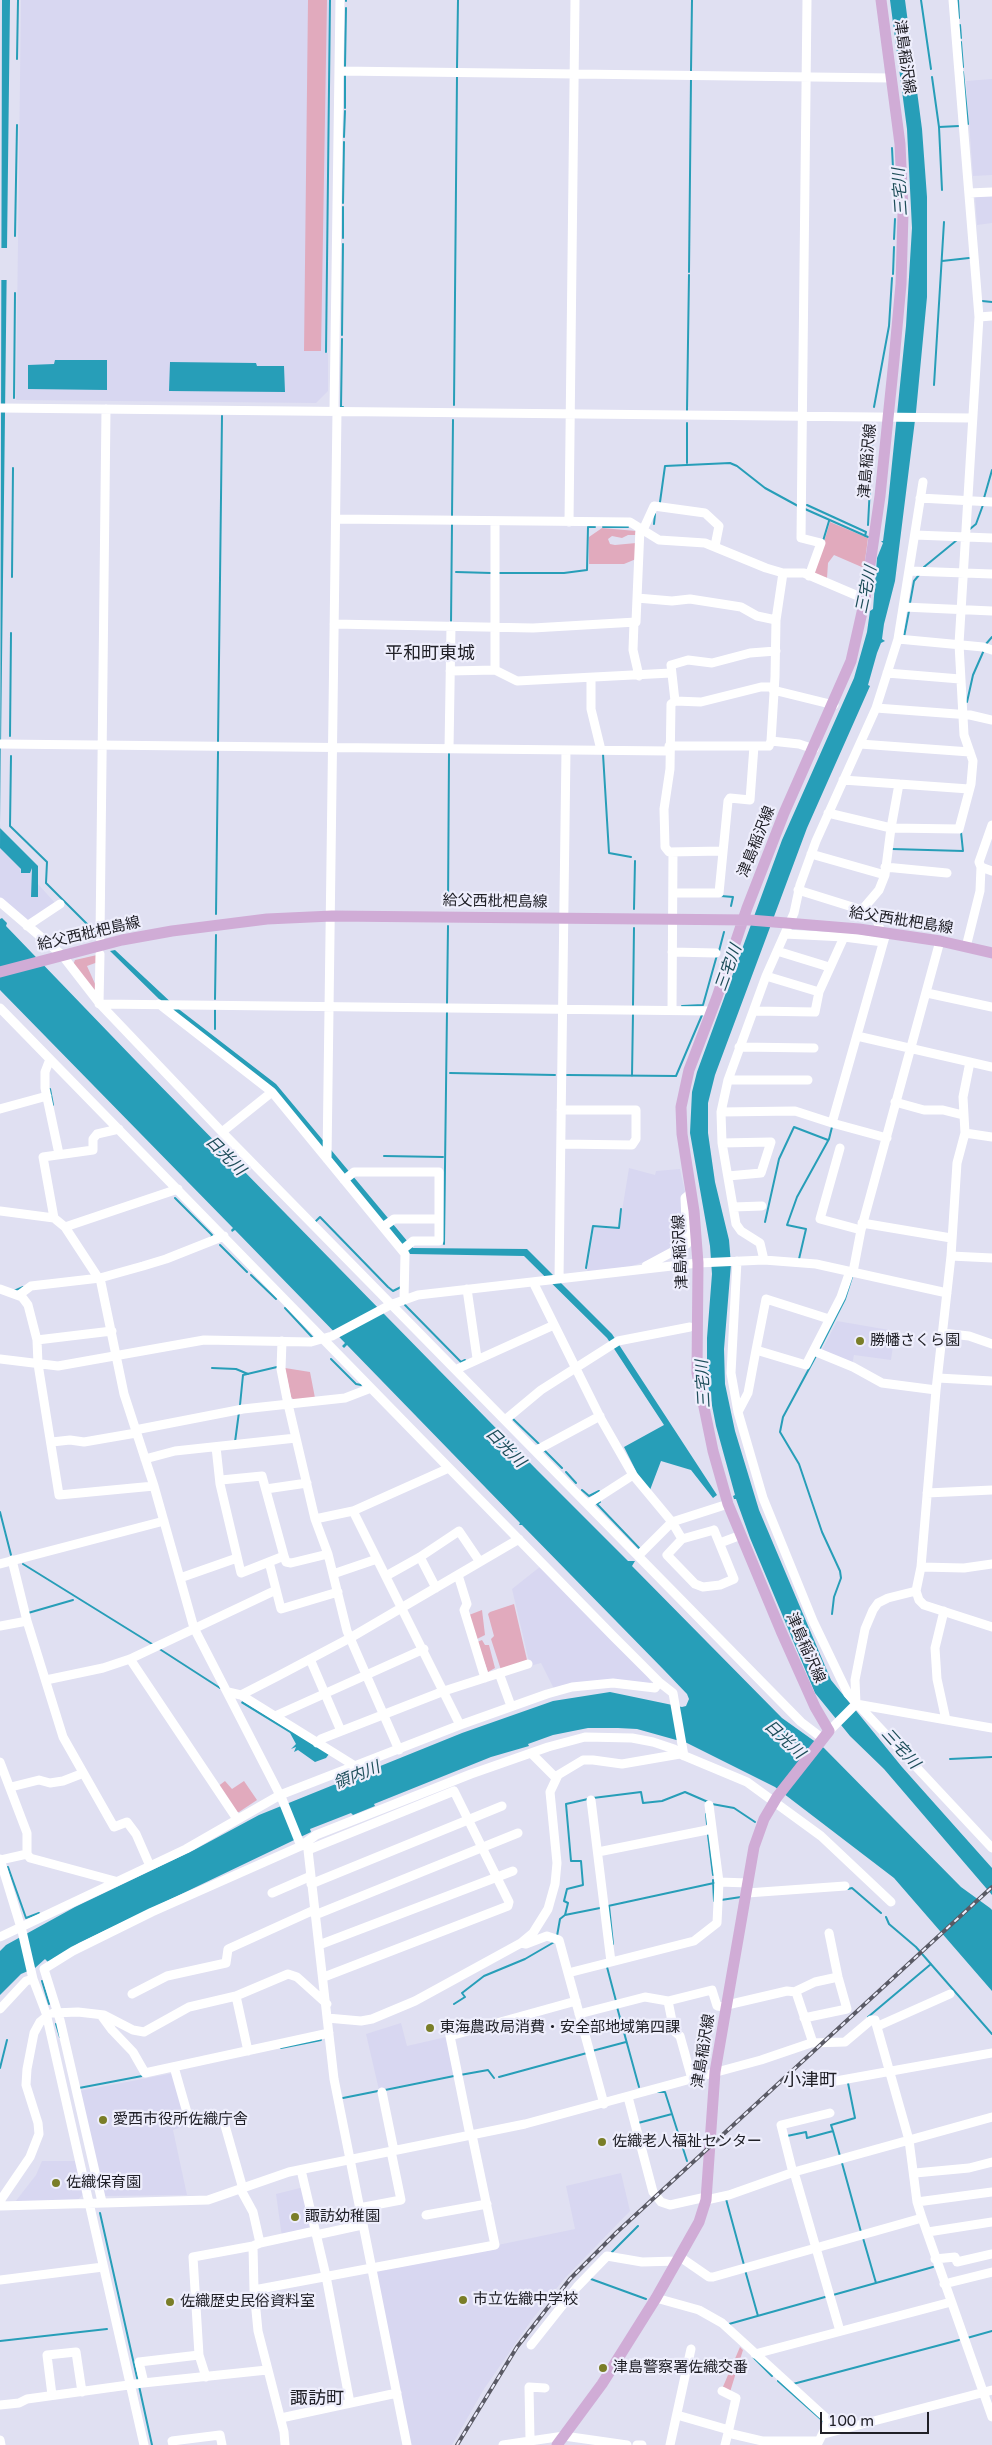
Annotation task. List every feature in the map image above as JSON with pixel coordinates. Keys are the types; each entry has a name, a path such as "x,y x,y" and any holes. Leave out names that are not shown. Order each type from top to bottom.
{"main road":[{"name":"津島稲沢線","path":"560,2441 602,2384 656,2298 699,2222 706,2199 715,2072 754,1847 764,1819 776,1800 827,1734 780,1631 728,1504 713,1451 697,1373 703,1263 684,1152 681,1107 688,1070 746,920 784,812 834,705 851,661 865,599 890,417 901,284 904,213 900,144 881,0"},
{"name":"給父西枇杷島線","path":"0,972 122,940 210,925 267,919 332,916 673,919 782,922 883,936 940,941 992,953"}],"street":[{"path":"327,1158 332,916 340,0"},
{"path":"569,522 575,0"},
{"path":"807,0 801,538 820,543 809,576"},
{"path":"828,814 891,828 959,829 974,767 964,735 959,644 979,317 954,0"},
{"path":"339,70 890,78"},
{"path":"969,194 992,192"},
{"path":"979,317 992,316"},
{"path":"4,408 972,418"},
{"path":"100,936 106,409"},
{"path":"764,1260 760,1243 740,1231 736,1224 722,1143 721,1112 728,1080 739,1047 776,951 794,913 798,890 811,854 876,708 898,639 923,482"},
{"path":"920,498 992,502"},
{"path":"639,676 634,650 634,622 636,622 641,529 654,506 660,505 705,513 719,526 715,546"},
{"path":"336,519 630,522 659,540 694,541 715,546 766,568 809,576 865,599"},
{"path":"495,521 495,670"},
{"path":"915,535 992,538"},
{"path":"910,571 992,574"},
{"path":"2,744 566,750 769,746 771,741 774,689 776,620 783,572"},
{"path":"637,598 672,601 690,599 741,607 757,616 776,620"},
{"path":"904,606 992,611"},
{"path":"334,624 551,628 594,623 634,622"},
{"path":"449,748 451,626"},
{"path":"898,639 959,644 984,647 992,650"},
{"path":"676,701 671,664 688,660 712,663 750,653 776,651"},
{"path":"450,671 495,670 517,681 591,679 671,673"},
{"path":"887,673 960,679"},
{"path":"591,679 591,709 600,750"},
{"path":"722,851 669,852 665,848 664,808 669,778 671,704 676,701 701,702 761,687 834,705"},
{"path":"876,708 964,715 992,720"},
{"path":"771,741 798,744 814,749"},
{"path":"860,744 970,752"},
{"path":"673,893 719,893 728,801 730,798 750,800 754,746"},
{"path":"558,1279 566,750"},
{"path":"843,780 968,789"},
{"path":"862,910 876,896 885,871 900,784"},
{"path":"966,947 980,891 980,862 992,825"},
{"path":"672,1010 673,852"},
{"path":"811,854 885,871 947,873"},
{"path":"981,867 992,871"},
{"path":"798,890 862,910 877,920 883,936 832,1123"},
{"path":"0,902 62,955 100,1004 222,1132 457,1369 535,1452 801,1722 827,1734 856,1704 855,1680 868,1619 878,1603 916,1591"},
{"path":"26,926 60,904"},
{"path":"785,934 844,937 883,936"},
{"path":"754,1010 815,1012 819,992 844,937"},
{"path":"756,1350 806,1365 817,1352 851,1272 895,1102 940,941"},
{"path":"776,951 829,967"},
{"path":"672,952 716,953"},
{"path":"100,954 100,1004"},
{"path":"766,976 819,992"},
{"path":"927,993 992,1007"},
{"path":"100,1004 711,1011"},
{"path":"161,1004 272,1092 327,1158 347,1177 387,1224 405,1247 404,1300"},
{"path":"0,1008 178,1190 328,1337 371,1388 659,1682 673,1693 682,1753"},
{"path":"857,1036 992,1067"},
{"path":"739,1047 814,1048"},
{"path":"50,1059 45,1072 47,1096 60,1154"},
{"path":"970,1062 963,1097 965,1133 957,1163 951,1256 936,1390 921,1567 916,1591 919,1600 924,1605 992,1627"},
{"path":"728,1080 808,1080"},
{"path":"222,1132 272,1092"},
{"path":"0,1109 47,1096"},
{"path":"895,1102 924,1110 943,1110 963,1115"},
{"path":"561,1110 636,1110 636,1139 632,1145 561,1144"},
{"path":"721,1112 795,1111 887,1138"},
{"path":"54,1218 44,1157 94,1150 93,1139 97,1134 119,1129"},
{"path":"965,1133 992,1137"},
{"path":"722,1143 771,1142 761,1173 728,1176"},
{"path":"840,1148 820,1219 862,1227 951,1238"},
{"path":"347,1177 439,1172 439,1241 413,1241 405,1247"},
{"path":"65,1227 178,1190"},
{"path":"638,1269 675,1252 686,1244 685,1198 691,1193"},
{"path":"733,1207 762,1206"},
{"path":"0,1213 54,1218 65,1227 99,1278 118,1357 124,1394 154,1486 194,1628 303,1843"},
{"path":"387,1224 439,1219"},
{"path":"19,1295 31,1286 99,1278 166,1259 224,1236"},
{"path":"951,1256 992,1258"},
{"path":"0,1360 58,1366 118,1357 204,1340 311,1342 328,1337 404,1300 433,1292 703,1263 764,1260 816,1264 947,1293"},
{"path":"735,1261 731,1373 738,1412 763,1498 828,1656 848,1694 856,1704 992,1848"},
{"path":"533,1282 600,1416 633,1475 672,1522 682,1539"},
{"path":"0,1289 19,1295 28,1306 37,1340 38,1364 59,1495 154,1486"},
{"path":"467,1289 477,1358"},
{"path":"738,1412 748,1393 766,1299 829,1320"},
{"path":"457,1369 477,1358 554,1325"},
{"path":"505,1420 541,1390 614,1343 690,1327"},
{"path":"37,1340 112,1332"},
{"path":"942,1334 970,1336 992,1344"},
{"path":"282,1341 281,1369 315,1519 328,1554 350,1638 398,1750"},
{"path":"817,1352 882,1383 936,1390"},
{"path":"938,1378 992,1381"},
{"path":"52,1442 70,1440 84,1442 243,1409 345,1398 371,1388"},
{"path":"535,1452 600,1416"},
{"path":"145,1459 175,1452 296,1438"},
{"path":"216,1447 221,1480 241,1573 284,1556"},
{"path":"315,1519 353,1511 449,1468"},
{"path":"588,1504 633,1475"},
{"path":"221,1480 262,1476 286,1562 291,1563 328,1554"},
{"path":"266,1490 307,1483"},
{"path":"927,1493 992,1490"},
{"path":"638,1556 672,1522 728,1504"},
{"path":"353,1511 460,1725"},
{"path":"0,1564 164,1521"},
{"path":"714,1530 734,1579 720,1585 703,1587 695,1584 667,1555 682,1539 714,1530"},
{"path":"386,1576 420,1557 458,1531 480,1562"},
{"path":"720,1543 741,1535"},
{"path":"241,1695 350,1638 519,1539"},
{"path":"420,1557 436,1588"},
{"path":"180,1578 237,1558"},
{"path":"333,1574 377,1559"},
{"path":"12,1560 27,1621 62,1737 114,1827 128,1822 136,1834 150,1866"},
{"path":"269,1562 281,1609 338,1592"},
{"path":"921,1567 964,1568 992,1564"},
{"path":"458,1575 467,1604 464,1610 485,1678"},
{"path":"46,1680 103,1668 130,1659 276,1590"},
{"path":"944,1611 935,1648 937,1679 946,1720"},
{"path":"0,1626 27,1621"},
{"path":"275,1716 424,1650"},
{"path":"130,1659 237,1819"},
{"path":"310,1659 341,1731"},
{"path":"317,1742 444,1691 528,1664"},
{"path":"499,1674 511,1706"},
{"path":"0,1936 21,1928 115,1881 186,1849 237,1819 281,1797 460,1725 547,1694 587,1685 613,1683 655,1688 659,1682"},
{"path":"228,1692 241,1695 355,1766"},
{"path":"856,1704 992,1728"},
{"path":"102,2202 58,2012 44,1969 73,1951 152,1912 303,1843 316,1835 471,1774 585,1737 632,1738 667,1747 747,1782 776,1800 821,1836 891,1902"},
{"path":"531,1753 556,1778"},
{"path":"328,2018 361,2021 372,2019 415,2001 521,1942 533,1933 548,1909 555,1884 557,1863 550,1792 556,1778 570,1766 582,1760 622,1764 682,1753"},
{"path":"1,1768 11,1787 27,1833 27,1854 30,1858 115,1881"},
{"path":"11,1787 39,1780 50,1783 63,1781 82,1774"},
{"path":"324,1977 508,1906 509,1902 454,1791 308,1850 329,2033 348,2160 407,2445"},
{"path":"591,1800 611,1962"},
{"path":"568,1973 694,1941 718,1923 719,1882 709,1805"},
{"path":"272,1893 311,1880 502,1806"},
{"path":"598,1852 712,1829"},
{"path":"132,1994 167,1976 226,1963 228,1949 314,1912 518,1833"},
{"path":"303,1843 346,1836"},
{"path":"27,1854 1,1864 21,1928 33,1977 46,2015 103,2267 138,2384"},
{"path":"319,1945 513,1870"},
{"path":"719,1882 748,1888 846,1886"},
{"path":"804,2018 847,2009 829,1932"},
{"path":"521,1942 526,1944 547,1936 560,1940 604,2104"},
{"path":"0,2201 30,2156 39,2134 38,2123 26,2085 34,2033 46,2015 58,2012 101,2015 133,2030 144,2032 189,2007 236,1996 288,1974 297,1977 327,2004"},
{"path":"0,2008 26,1981 33,1977"},
{"path":"579,2014 645,1998 668,2001 712,1990 717,2006 727,2006 788,1991 794,1992 815,1982 838,1977"},
{"path":"794,1992 813,2043"},
{"path":"878,2026 950,1994"},
{"path":"236,1996 248,2051"},
{"path":"254,2290 495,2245 450,2036 576,2001"},
{"path":"668,2001 674,2032 680,2036 692,2079"},
{"path":"101,2015 133,2052 144,2073 329,2033"},
{"path":"0,2206 201,2201 242,2190 301,2170 471,2135 604,2104 813,2043 845,2042 871,2020 875,2020 909,2140 922,2218 944,2284 988,2391 992,2417"},
{"path":"836,2081 992,2053"},
{"path":"174,2067 190,2123 222,2115 242,2190 253,2212 257,2244 254,2290 258,2331 285,2445"},
{"path":"359,2208 401,2200 382,2092"},
{"path":"628,2097 652,2192 661,2202 670,2205 729,2195 793,2172 992,2117"},
{"path":"830,2113 781,2125 840,2331"},
{"path":"915,2173 969,2168 992,2162"},
{"path":"301,2170 326,2276 350,2403"},
{"path":"918,2202 992,2192"},
{"path":"426,2215 486,2204"},
{"path":"531,2345 577,2287 607,2256 642,2262 678,2259 708,2277 713,2277 922,2218"},
{"path":"928,2232 992,2222"},
{"path":"206,2377 199,2354 193,2257 362,2225"},
{"path":"935,2259 955,2257 956,2262 992,2254"},
{"path":"0,2280 103,2267"},
{"path":"944,2284 992,2272"},
{"path":"656,2298 699,2310 722,2322 826,2418 828,2423 820,2440"},
{"path":"755,2354 951,2302"},
{"path":"670,2445 691,2349"},
{"path":"52,2396 47,2355 76,2352 82,2392"},
{"path":"144,2445 138,2384 139,2362 199,2354"},
{"path":"0,2405 138,2384 267,2370"},
{"path":"530,2440 529,2387 545,2388"},
{"path":"722,2391 736,2398 725,2445"},
{"path":"677,2415 761,2443 820,2440 988,2391"},
{"path":"280,2418 397,2393"},
{"path":"173,2445 172,2441 220,2436 222,2445"},
{"path":"0,2440 1,2445"},
{"path":"503,2445 530,2440 627,2445"},
{"path":"637,2445 642,2445"}],"shaded area":[{"path":"21,0 330,0 325,353 328,353 328,391 316,403 16,400"},
{"path":"308,0 327,0 321,351 304,351"},
{"path":"992,79 992,175 973,176 966,81"},
{"path":"992,194 992,223 977,225 975,196"},
{"path":"830,522 868,538 864,568 834,555 828,563 827,578 814,575"},
{"path":"602,528 636,531 635,535 628,535 622,538 612,536 608,539 610,544 615,545 636,543 636,559 624,564 589,564 589,537"},
{"path":"0,848 21,869 32,868 37,897 38,884 56,904 25,922 0,899"},
{"path":"97,955 98,962 87,966 96,986 96,991 94,992 73,965 75,960"},
{"path":"629,1168 655,1175 656,1171 680,1169 685,1192 684,1244 667,1254 629,1267 587,1272 594,1227 619,1229"},
{"name":"勝幡さくら園","path":"837,1321 895,1331 891,1360 854,1355 852,1365 821,1352"},
{"path":"285,1368 310,1372 315,1398 294,1400 291,1397"},
{"path":"541,1566 642,1668 651,1682 649,1685 554,1689 541,1663 530,1666 512,1589"},
{"path":"514,1604 527,1660 501,1670 491,1639 494,1636 488,1614"},
{"path":"482,1610 485,1635 477,1639 469,1615"},
{"path":"482,1640 485,1645 489,1645 495,1668 488,1672 477,1642"},
{"path":"225,1781 232,1789 244,1781 257,1800 239,1812 235,1812 217,1787"},
{"path":"401,2023 407,2046 446,2037 454,2075 379,2090 366,2034"},
{"path":"174,2073 189,2125 173,2130 187,2195 102,2196 79,2091"},
{"name":"佐織保育園","path":"42,2161 75,2161 83,2194 78,2200 15,2202 36,2175"},
{"name":"市立佐織中学校","path":"621,2173 630,2211 564,2279 531,2321 484,2389 452,2445 409,2445 374,2276 377,2270 575,2229 566,2186"},
{"name":"諏訪幼稚園","path":"304,2187 314,2230 282,2237 276,2194"},
{"path":"740,2347 743,2350 730,2392 722,2389"}],"water":[{"path":"2,0 10,0 0,823"},
{"path":"890,0 905,0 922,129 927,197 927,297 916,412 895,581 884,624 882,639 885,641 881,643 877,653 868,685 870,686 807,828 715,1075 708,1103 708,1133 715,1182 729,1240 731,1264 724,1349 725,1384 735,1431 759,1510 831,1680 902,1767 992,1868 992,1895 884,1769 850,1736 815,1693 750,1538 736,1499 734,1499 733,1496 735,1495 716,1426 707,1380 707,1338 712,1274 710,1246 690,1133 692,1092 697,1072 782,840 854,678 867,632 870,611 873,609 877,558 883,543 881,541 883,541 888,503 906,326 912,228 907,129"},
{"path":"55,360 107,360 107,390 28,389 28,365 54,364"},
{"path":"170,362 256,363 257,366 284,366 285,392 169,391"},
{"path":"0,828 38,866 38,897 31,897 32,868 30,873 21,873 21,869 0,848"},
{"path":"2,918 7,923 6,926 136,1061 537,1470 628,1561 635,1561 632,1566 782,1718 824,1748 961,1887 992,1910 992,1991 894,1878 775,1787 687,1743 637,1729 588,1728 553,1735 528,1744 529,1746 491,1757 374,1804 375,1806 353,1815 351,1813 310,1829 311,1832 79,1943 48,1962 45,1959 35,1968 21,1974 0,1995 0,1951 6,1945 75,1907 194,1850 259,1815 462,1733 553,1701 610,1692 682,1707 686,1706 689,1699 687,1694 664,1670 522,1525 519,1525 520,1523 347,1345 344,1348 342,1346 345,1343 235,1230 232,1232 233,1228 0,990 0,919"},
{"path":"115,950 176,1007 276,1084 413,1248 527,1249 612,1334 717,1495 713,1498 691,1470 661,1461 650,1490 638,1475 624,1447 664,1425 607,1338 524,1256 410,1254 273,1089 161,1001 110,951"},
{"path":"242,1701 329,1754 326,1758 315,1762 298,1750 294,1752 296,1747 291,1749 296,1744 290,1733 241,1703"}],"pier":[{"path":"0,248 9,248 9,280 0,280"}],"waterway":[{"path":"17,59 18,0"},
{"path":"326,352 330,0"},
{"path":"457,68 458,0"},
{"path":"691,71 692,0"},
{"path":"921,0 931,69"},
{"path":"958,0 959,18"},
{"path":"345,66 346,8"},
{"path":"960,25 961,38"},
{"path":"961,42 963,67"},
{"path":"963,72 968,124"},
{"path":"345,75 345,108"},
{"path":"454,405 457,76"},
{"path":"932,77 939,127 942,190"},
{"path":"689,272 691,78"},
{"path":"344,137 345,111"},
{"path":"15,236 17,125"},
{"path":"939,127 959,126"},
{"path":"343,203 344,142"},
{"name":"三宅川","path":"892,148 895,209"},
{"path":"343,207 343,238"},
{"name":"三宅川","path":"894,239 895,219"},
{"path":"934,385 944,222"},
{"path":"342,335 343,244"},
{"path":"893,274 894,247"},
{"path":"942,261 969,258"},
{"path":"687,410 689,275"},
{"path":"874,407 889,326 892,278"},
{"path":"14,398 15,293"},
{"path":"982,301 992,302"},
{"path":"342,339 341,407 343,407"},
{"path":"218,742 222,416"},
{"path":"452,516 453,420"},
{"path":"687,423 687,463"},
{"path":"868,525 873,428"},
{"path":"660,502 665,466 730,463 737,466 765,488 798,506"},
{"path":"12,577 13,468"},
{"path":"984,498 992,470"},
{"path":"807,505 866,532 865,536"},
{"path":"970,529 976,524 983,505"},
{"path":"805,509 868,537"},
{"path":"654,524 655,514"},
{"path":"823,541 829,521"},
{"path":"451,623 452,524"},
{"path":"499,573 564,573 587,570 588,527 595,527"},
{"path":"603,527 628,527"},
{"path":"924,567 957,540"},
{"path":"456,572 491,573"},
{"path":"910,603 914,581 919,575"},
{"path":"904,637 909,611"},
{"path":"10,736 11,633"},
{"path":"986,644 992,637"},
{"path":"967,702 973,675 984,650"},
{"path":"216,914 218,752"},
{"path":"448,906 449,753"},
{"path":"603,754 609,853 631,857"},
{"path":"11,756 10,826 47,862 46,883 97,934"},
{"path":"892,849 963,851 961,832"},
{"path":"634,909 635,861"},
{"path":"721,896 733,897 731,906"},
{"path":"447,1004 448,926"},
{"path":"633,1005 634,928"},
{"name":"三宅川","path":"719,951 724,932"},
{"path":"215,999 216,935"},
{"name":"三宅川","path":"682,1006 703,1005 717,955"},
{"path":"215,1010 215,1029"},
{"path":"444,1244 447,1011"},
{"path":"632,1076 633,1013"},
{"path":"567,1075 676,1076 702,1015"},
{"path":"450,1073 555,1075"},
{"path":"50,1089 53,1105"},
{"path":"765,1222 779,1159 794,1127 828,1140"},
{"path":"799,1259 806,1229 787,1225 797,1197 829,1139 832,1127"},
{"path":"384,1156 443,1157"},
{"path":"175,1198 212,1235 211,1238"},
{"path":"586,1268 593,1226 619,1228 621,1209"},
{"path":"316,1221 320,1217 393,1291 401,1287"},
{"path":"220,1245 247,1272"},
{"path":"251,1275 276,1299"},
{"path":"819,1350 845,1299 852,1277"},
{"path":"14,1291 23,1287"},
{"path":"405,1305 461,1362 465,1360"},
{"path":"285,1308 312,1337"},
{"path":"817,1354 783,1417 780,1432 799,1464 822,1532 840,1571 841,1578 834,1597 832,1614"},
{"path":"331,1359 356,1384 361,1385"},
{"path":"240,1405 243,1375 277,1367"},
{"path":"212,1368 236,1369 248,1374"},
{"path":"235,1442 239,1412"},
{"path":"512,1418 539,1444"},
{"path":"544,1450 562,1468"},
{"path":"566,1472 576,1483"},
{"path":"582,1490 589,1496 599,1491"},
{"path":"600,1502 597,1504 640,1549"},
{"path":"0,1512 11,1555"},
{"path":"23,1564 152,1644"},
{"path":"28,1613 73,1600"},
{"path":"158,1648 220,1688"},
{"path":"950,1759 992,1757"},
{"path":"593,1798 641,1792 643,1803 662,1801 685,1792 708,1802"},
{"path":"565,1915 568,1903 564,1901 567,1889 583,1885 581,1861 571,1861 566,1804 588,1799"},
{"path":"712,1804 734,1808 755,1822"},
{"path":"706,1814 707,1824"},
{"path":"708,1835 713,1875"},
{"path":"8,1867 26,1918 39,1913"},
{"path":"713,1880 714,1901"},
{"path":"608,1906 714,1883"},
{"path":"848,1889 852,1888 881,1913"},
{"path":"721,1900 741,1897"},
{"path":"609,1906 613,1944"},
{"path":"557,1936 560,1919 565,1915 600,1908"},
{"path":"886,1917 889,1924 916,1947 992,2034"},
{"path":"454,2004 465,1997 462,1993 484,1976 525,1959 556,1941"},
{"path":"868,2017 931,1964"},
{"path":"607,1967 616,2001"},
{"path":"42,1981 49,2004"},
{"path":"617,2007 639,2087"},
{"path":"56,2024 60,2037"},
{"path":"0,2068 7,2040"},
{"path":"281,2048 321,2040"},
{"path":"592,2051 626,2042"},
{"path":"499,2077 587,2053"},
{"path":"460,2075 488,2070 494,2078"},
{"path":"79,2088 142,2076"},
{"path":"385,2090 454,2076"},
{"path":"833,2131 831,2125 855,2118 848,2083"},
{"path":"343,2098 378,2091"},
{"path":"658,2092 665,2092 687,2161"},
{"path":"638,2123 672,2114"},
{"path":"787,2136 806,2132 807,2138 833,2131 840,2156"},
{"path":"842,2163 861,2232"},
{"path":"726,2199 744,2265"},
{"path":"100,2213 138,2382"},
{"path":"612,2252 638,2226"},
{"path":"863,2238 876,2283"},
{"path":"833,2295 933,2267"},
{"path":"745,2270 758,2316"},
{"path":"591,2279 646,2299"},
{"path":"729,2324 825,2297"},
{"path":"0,2341 107,2329"},
{"path":"967,2338 992,2331"},
{"path":"793,2384 959,2340"},
{"path":"753,2357 772,2376"},
{"path":"778,2381 823,2421"},
{"path":"139,2386 152,2445"}],"railway":[{"path":"457,2445 517,2347 570,2279 617,2232 992,1887"}],"place":[{"name":"勝幡さくら園","path":"860,1341"},
{"name":"東海農政局消費・安全部地域第四課","path":"430,2028"},
{"name":"愛西市役所佐織庁舎","path":"103,2120"},
{"name":"佐織老人福祉センター","path":"602,2142"},
{"name":"佐織保育園","path":"56,2183"},
{"name":"諏訪幼稚園","path":"295,2217"},
{"name":"市立佐織中学校","path":"463,2300"},
{"name":"佐織歴史民俗資料室","path":"170,2302"},
{"name":"津島警察署佐織交番","path":"603,2368"}],"district":[{"name":"平和町東城","path":"430,654"},
{"name":"小津町","path":"810,2081"},
{"name":"諏訪町","path":"317,2399"}],"water label":[{"name":"日光川","path":"225,1156"},
{"name":"日光川","path":"505,1448"},
{"name":"日光川","path":"784,1740"},
{"name":"領内川","path":"357,1776"}]}
